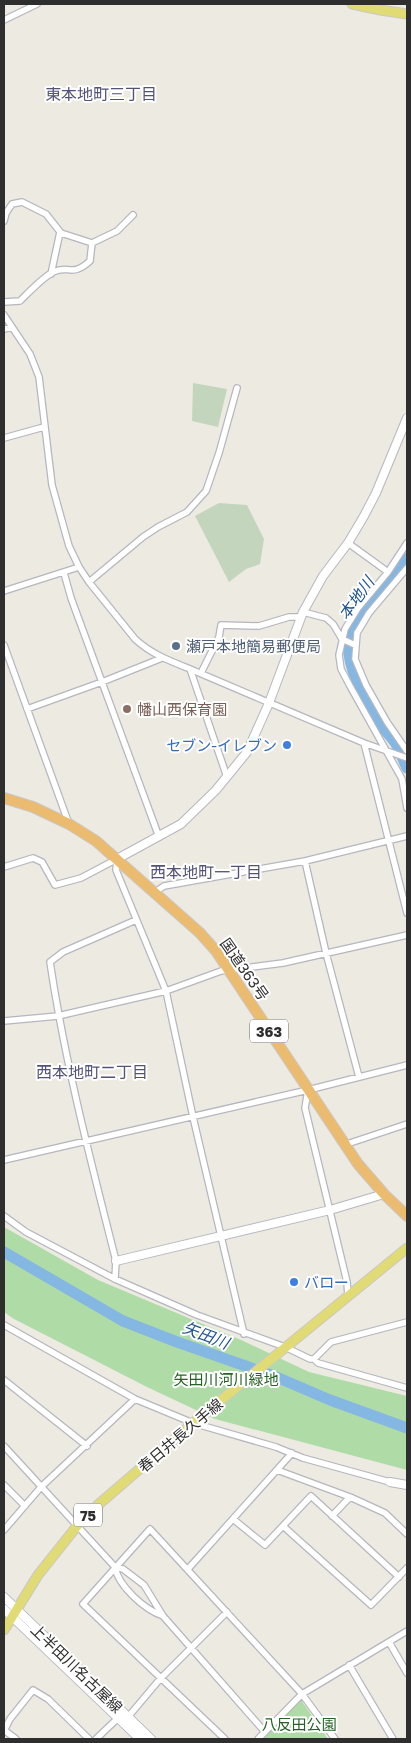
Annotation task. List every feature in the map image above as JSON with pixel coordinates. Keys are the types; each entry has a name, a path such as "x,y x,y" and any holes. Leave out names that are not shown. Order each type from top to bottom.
{"highway":[{"name":"国道363号","path":"4,798 34,808 69,824 96,841 200,932 216,951 344,1145 384,1194 407,1216"}],"main road":[{"path":"352,4 407,14"},
{"name":"春日井長久手線","path":"4,1630 38,1575 77,1526 99,1504 282,1349 407,1248"}],"street":[{"path":"4,20 37,4"},
{"path":"4,221 6,213 12,204 22,202 46,214 60,232 92,243 117,231 132,215"},
{"path":"51,274 60,232"},
{"path":"4,302 20,301 51,274 61,270 76,271 82,269 90,261 92,243"},
{"path":"4,315 36,366 39,377 52,485 69,546 78,567 135,639 142,646 162,658 190,668 364,743 407,758"},
{"path":"4,329 12,326"},
{"path":"89,582 143,537 187,512 206,492 237,388"},
{"path":"4,867 33,858 42,862 55,885 81,878 181,824 227,778 248,752 269,703 302,615 323,576 361,523 376,493 407,418"},
{"path":"4,438 44,427"},
{"path":"348,543 388,572"},
{"path":"407,543 388,572 358,608 345,629 339,655 341,669 402,779 407,808"},
{"path":"4,591 78,567"},
{"path":"407,568 369,613 357,633 355,659 366,685 387,722 407,751"},
{"path":"64,572 159,837"},
{"path":"201,674 219,637 221,625 259,626 302,615 326,618 333,624 342,640 356,645"},
{"path":"4,645 69,824"},
{"path":"27,709 162,658"},
{"path":"190,668 227,778"},
{"path":"364,743 407,913"},
{"path":"154,893 164,886 305,861 407,836"},
{"path":"117,859 116,870 166,991 193,1117 244,1334"},
{"path":"305,861 326,953 359,1077"},
{"path":"115,1278 116,1261 86,1141 58,1016 50,962 63,952 136,920"},
{"path":"4,1021 58,1016 166,991 228,970 283,963 407,935"},
{"path":"4,1160 308,1090 407,1065"},
{"path":"308,1090 305,1108 347,1282 348,1296"},
{"path":"344,1145 407,1124"},
{"path":"116,1261 330,1210 384,1194"},
{"path":"4,1216 26,1232 115,1278 197,1315 282,1349 314,1359 318,1363 407,1388"},
{"path":"314,1359 332,1342 407,1322"},
{"path":"4,1325 135,1399 195,1422 292,1453 390,1482 407,1485"},
{"path":"4,1380 87,1446"},
{"path":"4,1530 41,1488 135,1399"},
{"path":"4,1446 115,1567 123,1570 144,1585 163,1616 265,1732"},
{"path":"188,1569 292,1453"},
{"path":"277,1470 350,1497 385,1513 407,1534"},
{"path":"4,1485 25,1506"},
{"path":"233,1519 265,1545 311,1496 399,1577"},
{"path":"332,1516 350,1497"},
{"path":"283,1526 371,1605 407,1568"},
{"path":"225,1739 83,1604 150,1529 302,1694 335,1739"},
{"path":"115,1567 116,1572 132,1595 152,1612 163,1616"},
{"name":"上半田川名古屋線","path":"4,1597 15,1613 140,1739"},
{"name":"上半田川名古屋線","path":"4,1610 15,1613 151,1739"},
{"path":"128,1717 160,1679 227,1612"},
{"path":"258,1739 302,1694 407,1631"},
{"path":"389,1642 407,1673"},
{"path":"349,1665 393,1739"},
{"path":"16,1739 4,1730 10,1719 33,1690 48,1699 89,1739"},
{"path":"96,1739 118,1718"}],"green space":[{"path":"193,383 227,389 218,427 192,421"},
{"path":"219,503 247,505 264,539 260,564 246,569 229,582 195,516"},
{"name":"矢田川河川緑地","path":"4,1227 98,1280 241,1340 309,1372 407,1396 407,1470 215,1419 147,1387 14,1319 4,1312"},
{"name":"八反田公園","path":"301,1700 328,1739 262,1739"}],"waterway":[{"name":"本地川","path":"407,558 374,597 358,620 349,638 348,648 353,671 362,693 379,723 396,744 407,768"},
{"name":"矢田川","path":"4,1252 123,1321 274,1376 330,1400 407,1428"}],"place":[{"name":"瀬戸本地簡易郵便局","path":"176,646"},
{"name":"幡山西保育園","path":"127,709"},
{"name":"セブン-イレブン","path":"287,745"},
{"name":"バロー","path":"294,1282"}],"district":[{"name":"東本地町三丁目","path":"101,94"},
{"name":"西本地町一丁目","path":"206,872"},
{"name":"西本地町二丁目","path":"92,1072"}]}
